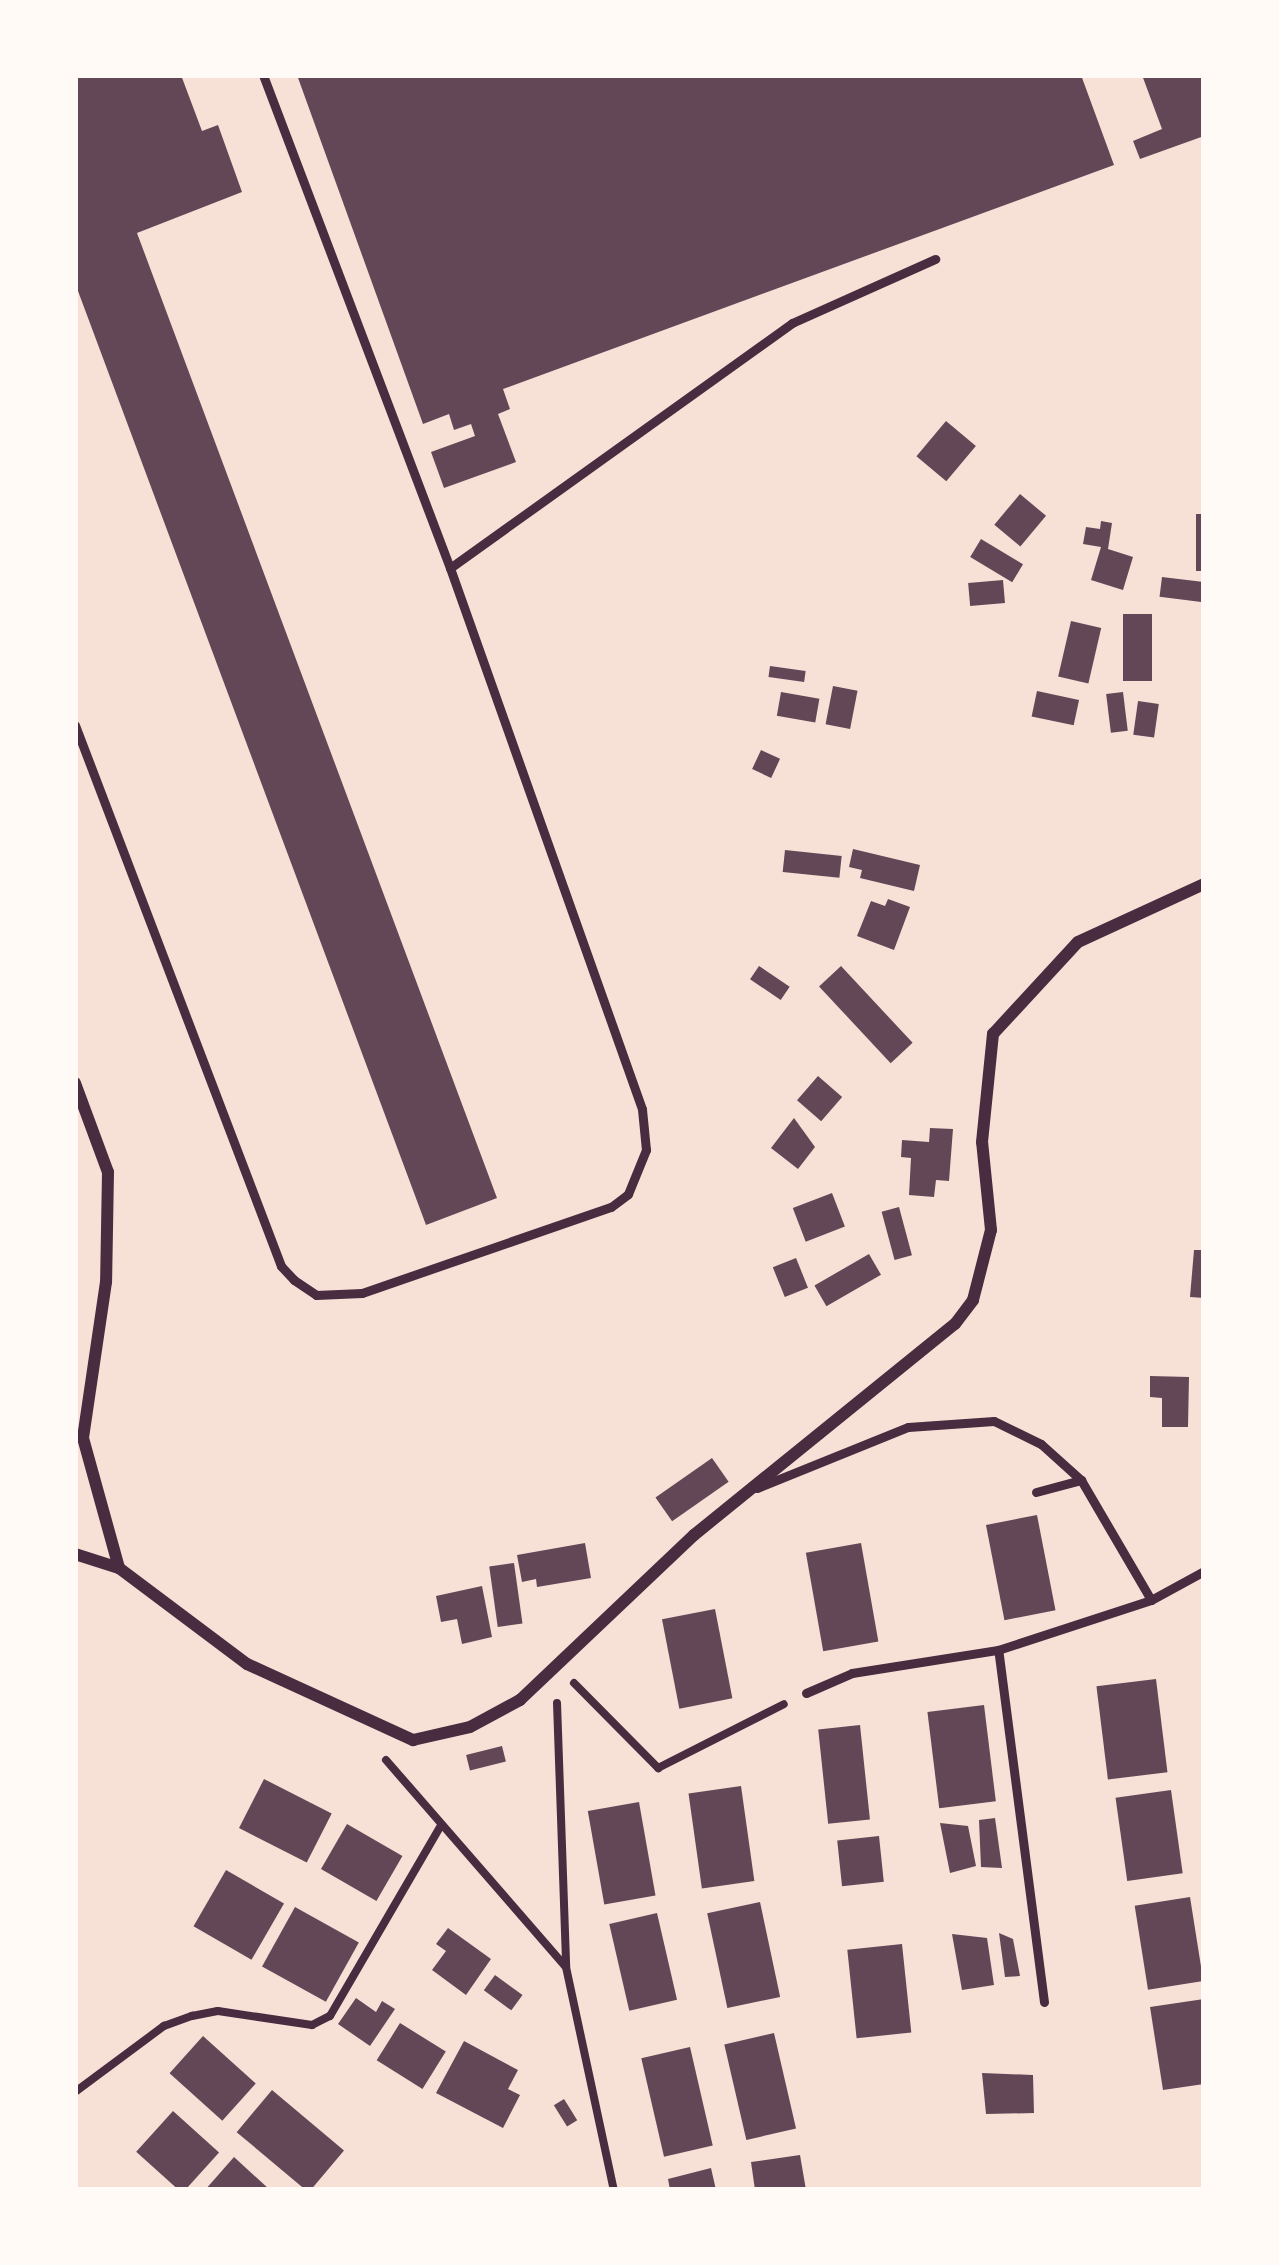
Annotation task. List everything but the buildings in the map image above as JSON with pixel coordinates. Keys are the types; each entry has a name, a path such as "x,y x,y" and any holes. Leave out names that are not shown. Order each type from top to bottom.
{"street":[{"path":"75,1554 119,1568 247,1664 350,1716 413,1740 470,1727 520,1700 752,1490 913,1365 973,1300 991,1230 982,1142 985,1073 1002,1020 1078,942 1204,884"},
{"path":"75,1083 109,1172 106,1282 83,1438 119,1568"}],"lane":[{"path":"75,725 281,1265 294,1280 316,1295 362,1293 611,1207 635,1185 646,1124 450,568 263,75"},
{"path":"450,568 793,323 935,259"},
{"path":"752,1490 908,1427 972,1420 1012,1426 1081,1480 1151,1600"},
{"path":"1036,1492 1081,1480"},
{"path":"806,1694 852,1673 998,1650 1151,1600 1204,1571"},
{"path":"998,1650 1045,2002"}],"path":[{"path":"556,1665 658,1768 806,1694"},
{"path":"556,1665 566,1967 614,2190"},
{"path":"350,1716 440,1827 566,1967"},
{"path":"75,2092 164,2026 192,2016 218,2011 312,2025 329,2015 440,1827"}]}
